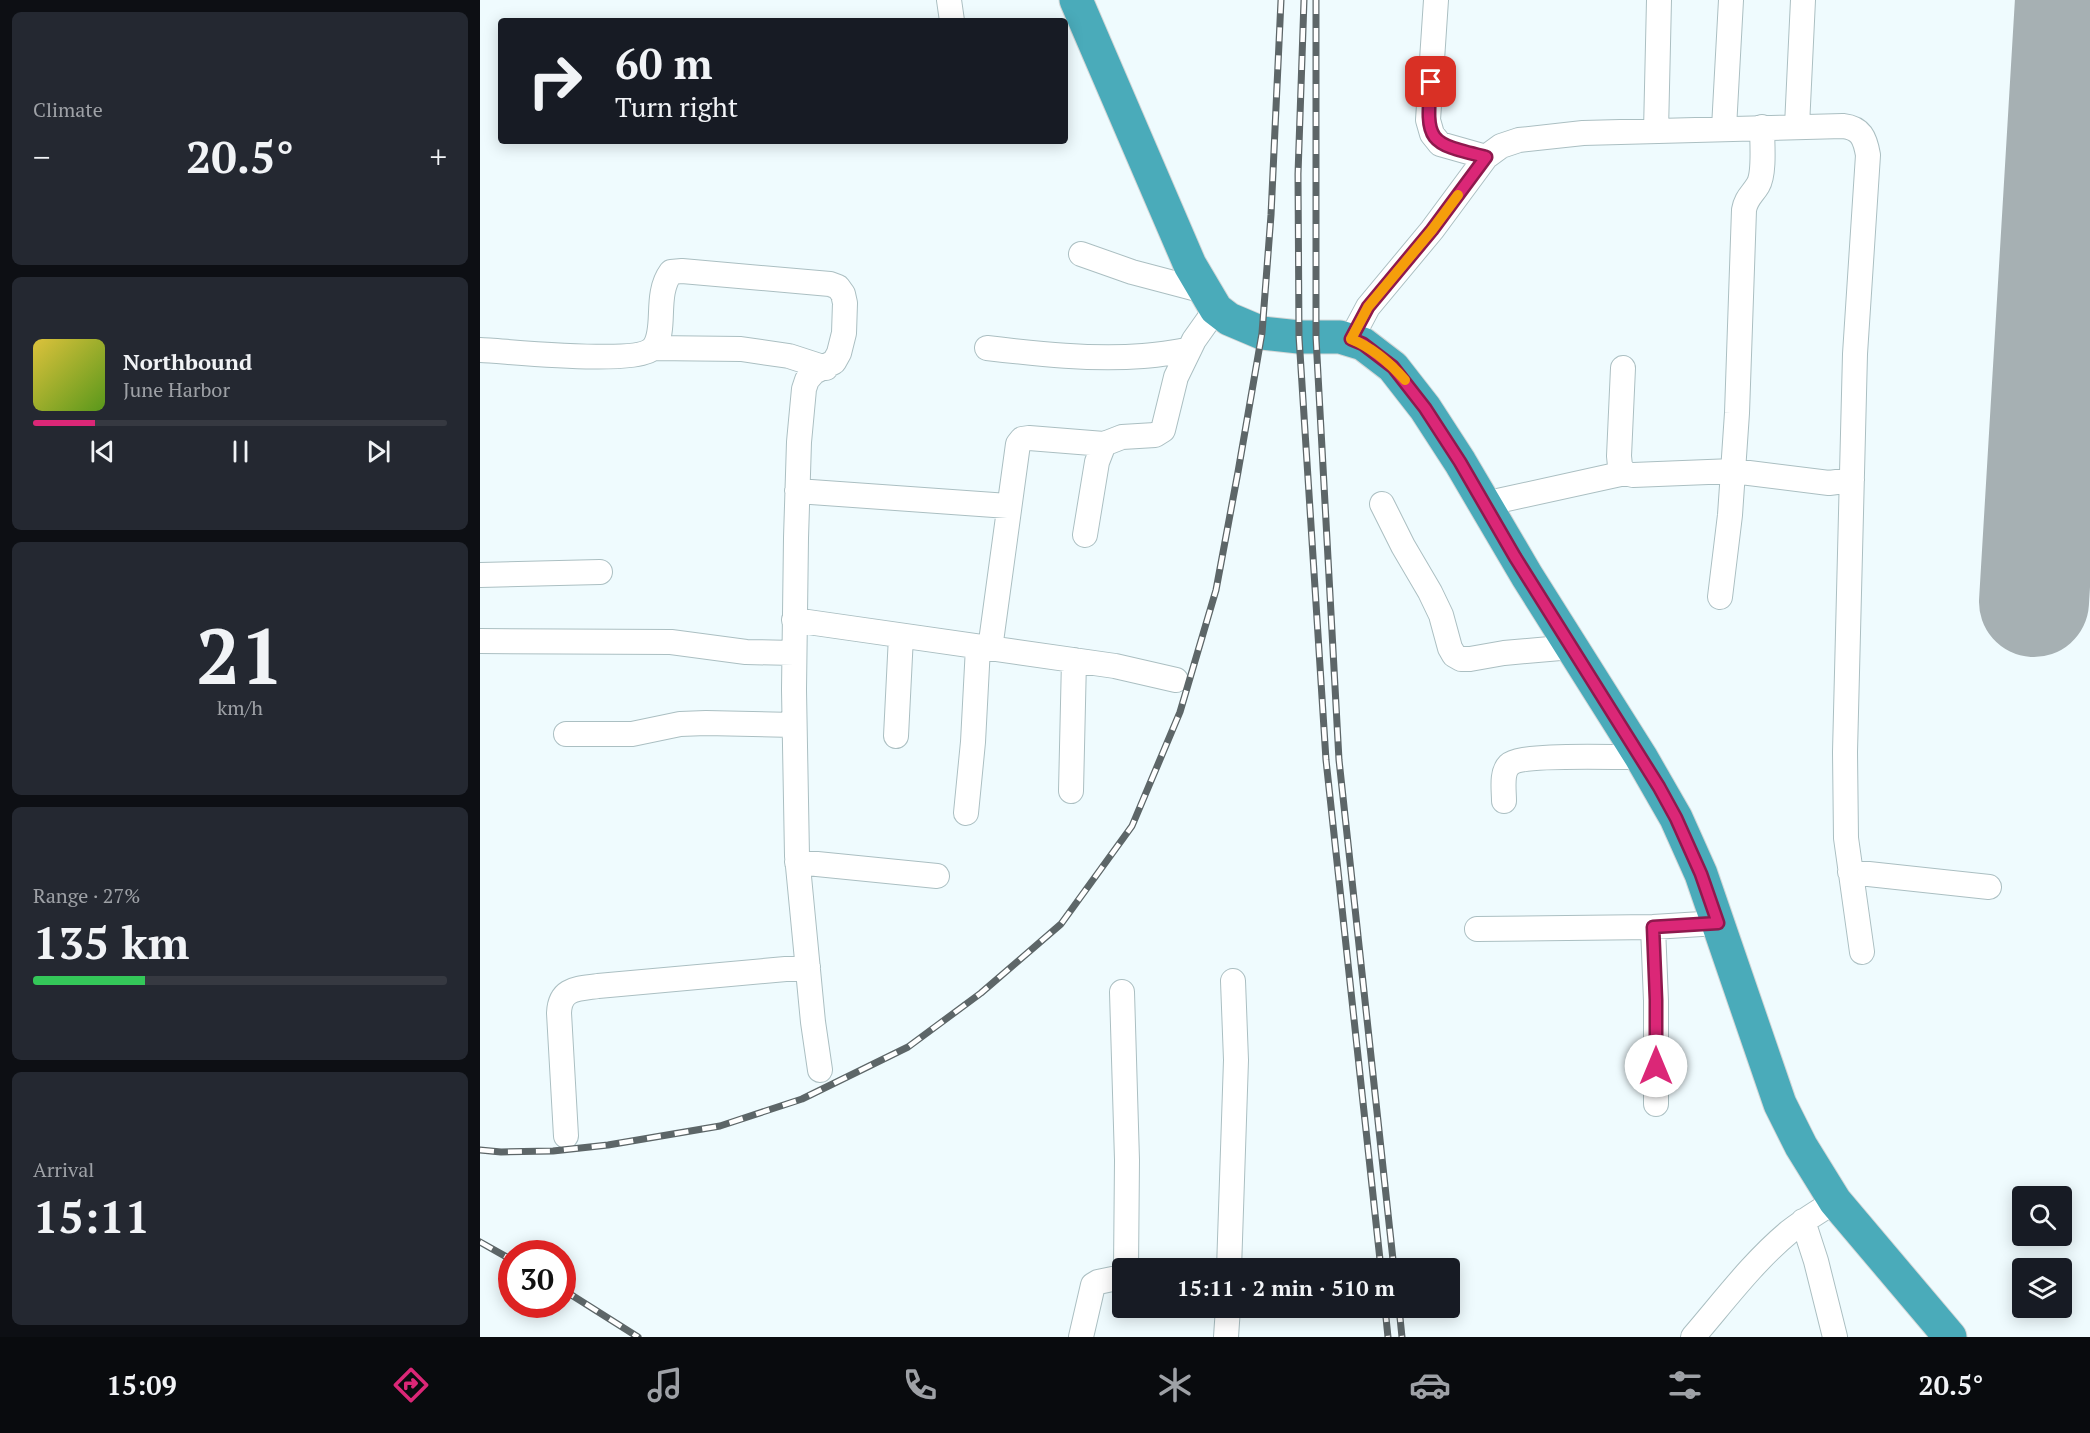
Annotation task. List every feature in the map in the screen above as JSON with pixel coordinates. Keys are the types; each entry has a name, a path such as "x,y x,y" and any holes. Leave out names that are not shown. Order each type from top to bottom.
{"highway":[{"path":"1076,0 1190,265 1210,300 1229,319 1262,333 1351,339 1363,344 1393,367 1408,384 1460,462 1676,818 1701,874 1780,1104 1801,1146 1835,1201 1950,1337"}],"street":[{"path":"949,0 952,18"},
{"path":"1436,0 1428,120 1432,134 1440,144 1486,157"},
{"path":"1656,131 1659,0"},
{"path":"1725,128 1731,0"},
{"path":"1797,126 1803,0"},
{"path":"1351,339 1368,307 1432,230 1486,157 1501,146 1519,140 1583,133 1797,126 1852,127 1860,132 1866,142 1868,155 1855,354 1845,762 1846,838 1862,952"},
{"path":"1720,597 1730,515 1741,346 1744,210 1745,201 1761,176 1762,127"},
{"path":"966,813 984,648 1018,444 1022,439 1104,444 1122,437 1160,434 1166,423 1176,377 1210,300 1081,254"},
{"path":"480,350 595,356 645,354 653,348 658,338 665,280 671,272 813,282 838,287 843,294 845,303 843,333 839,353 834,362 814,372 807,380 804,389 797,491 794,620 797,862 820,1070"},
{"path":"653,348 741,349 789,356 826,368"},
{"path":"987,348 1032,353 1112,356 1143,356 1189,350"},
{"path":"1623,368 1619,456 1620,466 1625,473"},
{"path":"1085,535 1097,462 1104,444"},
{"path":"1484,504 1625,473 1633,475 1733,471 1829,483 1852,480"},
{"path":"797,491 1008,506"},
{"path":"1382,504 1441,615 1454,655 1461,659 1470,659 1504,653 1572,647"},
{"path":"480,575 600,572"},
{"path":"794,620 1115,666 1176,680"},
{"path":"896,736 901,636"},
{"path":"480,642 671,642 746,652 794,653"},
{"path":"1071,791 1074,660"},
{"path":"566,734 632,734 680,724 794,725"},
{"path":"1504,801 1506,768 1511,762 1519,759 1641,757"},
{"path":"797,862 937,876"},
{"path":"1850,872 1989,887"},
{"path":"1477,929 1653,927 1718,923"},
{"path":"1653,927 1656,1104"},
{"path":"566,1136 559,1013 560,1002 565,994 577,989 664,979 808,967"},
{"path":"1229,1258 1236,1060 1233,981"},
{"path":"1122,992 1127,1160 1126,1258"},
{"path":"1693,1337 1748,1272 1787,1233 1835,1201"},
{"path":"1803,1221 1816,1261 1834,1337"},
{"path":"1081,1337 1093,1285 1112,1279"},
{"path":"1226,1337 1227,1318"}],"runway":[{"path":"2034,602 2070,0"}],"railway":[{"path":"480,1150 553,1151 608,1145 720,1126 802,1099 908,1047 981,993 1061,924 1132,826 1180,712 1216,590 1238,472 1262,333 1271,215 1281,0"},
{"path":"1304,0 1298,174 1299,337 1326,760 1380,1258"},
{"path":"1316,0 1316,338 1339,760 1393,1258"},
{"path":"480,1242 498,1252"},
{"path":"576,1298 638,1337"},
{"path":"1386,1318 1388,1337"},
{"path":"1400,1318 1402,1337"}],"slow traffic":[{"path":"1405,380 1378,354 1351,339 1368,307 1458,195"}],"route":[{"path":"1431,82 1428,120 1432,134 1440,144 1486,157 1432,230 1368,307 1351,339 1378,354 1393,367 1425,408 1652,775 1676,818 1701,874 1718,923 1653,927 1656,1066"}]}
